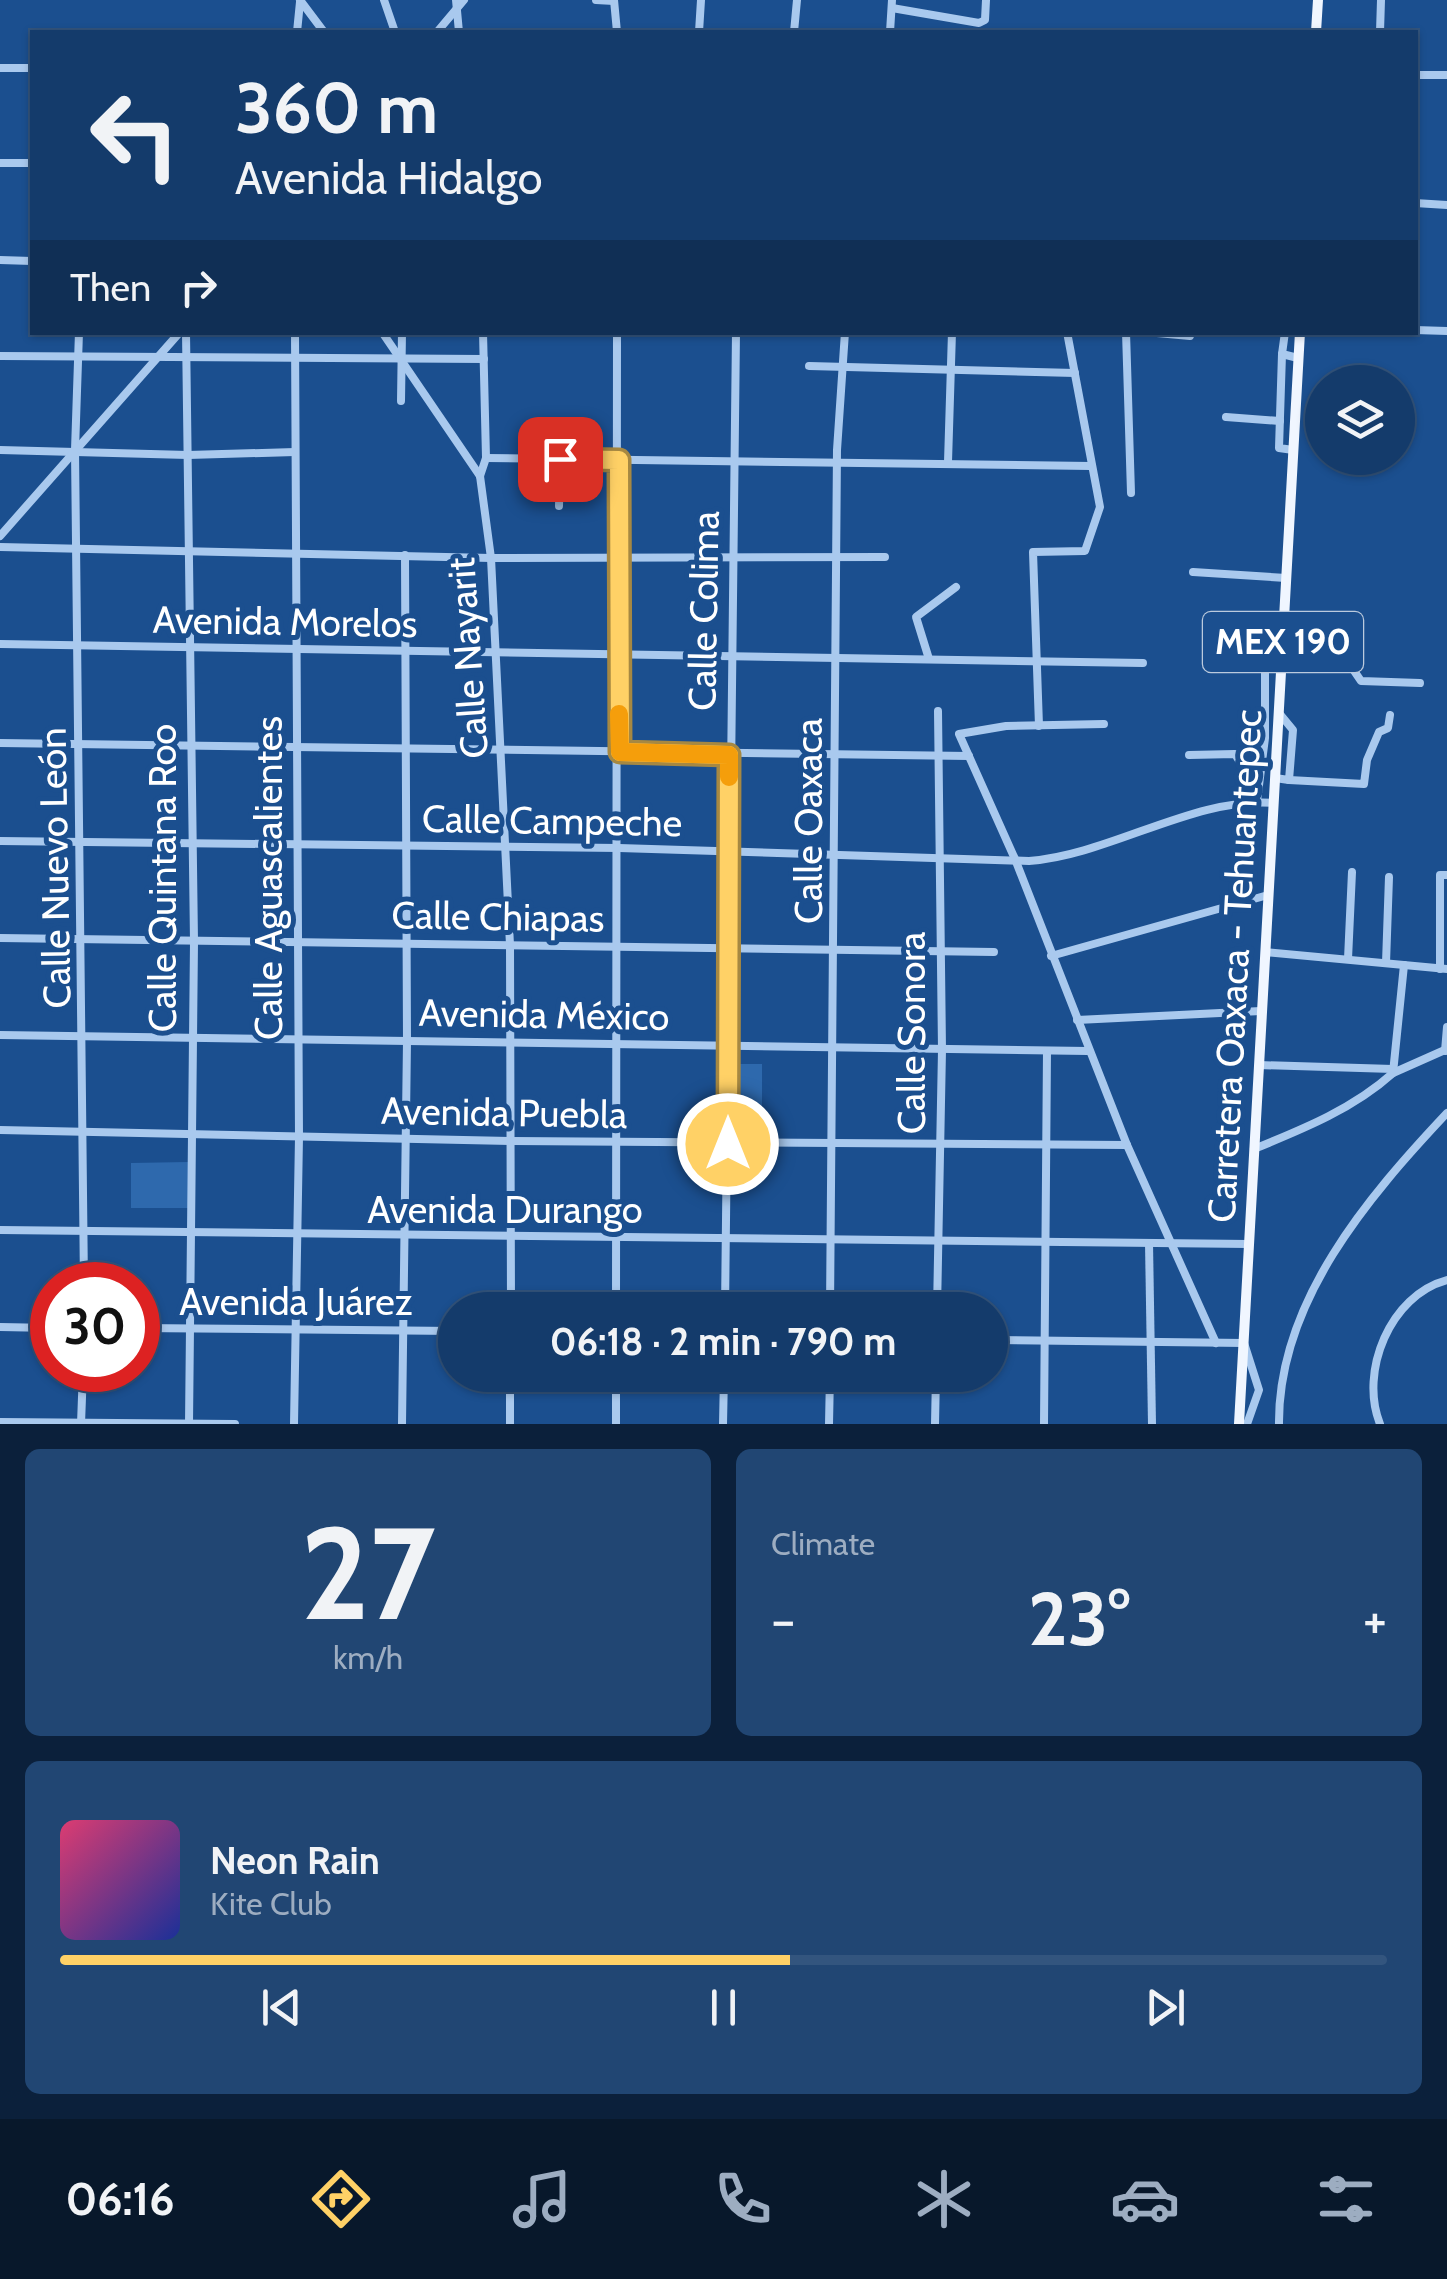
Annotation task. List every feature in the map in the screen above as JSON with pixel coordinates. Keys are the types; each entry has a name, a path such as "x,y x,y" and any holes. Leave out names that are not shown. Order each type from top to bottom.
{"main road":[{"path":"1316,30 1318,0"},
{"name":"Carretera Oaxaca - Tehuantepec","path":"1239,1424 1300,335"}],"street":[{"path":"384,0 394,30"},
{"path":"437,30 456,4 464,0"},
{"path":"596,0 614,0 617,30"},
{"path":"698,30 700,0"},
{"path":"794,30 797,0"},
{"path":"890,30 892,4 979,23 984,20 986,0"},
{"path":"1380,0 1380,30"},
{"path":"297,30 300,1"},
{"path":"300,1 322,30"},
{"path":"456,4 459,30"},
{"path":"0,68 30,68"},
{"path":"1418,74 1447,75"},
{"path":"0,163 30,164"},
{"path":"1418,204 1447,205"},
{"path":"0,260 30,261"},
{"path":"1418,330 1447,331"},
{"name":"Calle Nuevo León","path":"79,335 76,450 81,645 84,1262"},
{"path":"0,536 180,335"},
{"name":"Calle Quintana Roo","path":"184,335 190,359 194,942 189,1424"},
{"name":"Calle Aguascalientes","path":"294,1424 299,1137 296,335"},
{"name":"Calle Nayarit","path":"384,335 480,476 491,558 510,945 512,1292"},
{"path":"401,401 402,335"},
{"path":"480,476 486,458 483,335"},
{"path":"616,1292 620,752 617,335"},
{"name":"Calle Colima","path":"724,1292 736,335"},
{"name":"Calle Oaxaca","path":"830,1292 838,461 845,335"},
{"path":"948,462 952,335"},
{"path":"1039,726 1033,552 1085,551 1100,507 1068,335"},
{"path":"1126,335 1131,493"},
{"path":"1179,335 1190,336"},
{"path":"1285,335 1279,448 1293,450"},
{"path":"1282,354 1298,358"},
{"path":"0,356 484,358"},
{"path":"809,366 1075,373"},
{"path":"1281,398 1296,402"},
{"path":"1226,417 1280,421"},
{"path":"0,450 188,455 295,452"},
{"path":"486,458 1092,466"},
{"path":"560,459 560,506"},
{"path":"0,547 491,558 885,556"},
{"path":"402,1424 407,1040 405,555"},
{"path":"1193,572 1286,578"},
{"path":"928,659 916,617 956,587"},
{"path":"1209,629 1229,624 1283,625"},
{"name":"Avenida Morelos","path":"0,644 498,654 1034,658 1143,663"},
{"path":"1258,796 1264,738 1265,654 1346,659 1360,681 1420,683"},
{"name":"Calle Sonora","path":"937,1292 942,1050 938,711"},
{"path":"1279,713 1293,730 1289,780"},
{"path":"1276,778 1364,784 1366,760 1378,732 1388,728 1390,714"},
{"path":"1104,724 1006,726 959,734 1015,859 1127,1145 1216,1343"},
{"path":"0,743 969,756"},
{"path":"1189,755 1235,754 1258,796"},
{"name":"Calle Campeche","path":"0,841 619,848 1015,859 1082,853 1258,796 1274,803"},
{"path":"1348,959 1352,872"},
{"path":"1265,952 1444,969 1440,875 1447,876"},
{"path":"1386,963 1389,878"},
{"path":"1051,956 1268,895"},
{"name":"Calle Chiapas","path":"0,938 994,952"},
{"path":"1393,1071 1404,965"},
{"path":"1077,1020 1261,1011"},
{"path":"1254,1149 1346,1106 1393,1071 1446,1050 1447,1027"},
{"name":"Avenida México","path":"0,1034 1088,1050"},
{"path":"1044,1424 1047,1052"},
{"path":"1259,1065 1393,1071"},
{"path":"1279,1424 1279,1391 1293,1342 1344,1234 1447,1113"},
{"name":"Avenida Puebla","path":"0,1130 190,1131 513,1142 1127,1145"},
{"name":"Avenida Durango","path":"0,1230 1249,1244"},
{"path":"1149,1242 1152,1424"},
{"path":"1380,1424 1372,1377 1382,1339 1420,1295 1447,1280"},
{"path":"0,1327 30,1328"},
{"name":"Avenida Juárez","path":"160,1328 438,1331"},
{"path":"1008,1340 1244,1343 1260,1390 1247,1424"},
{"path":"1260,1390 1279,1391"},
{"path":"81,1424 82,1392"},
{"path":"510,1392 510,1424"},
{"path":"616,1392 616,1424"},
{"path":"723,1424 724,1392"},
{"path":"829,1424 830,1392"},
{"path":"935,1424 936,1392"},
{"path":"0,1422 235,1424"}],"shaded area":[{"path":"734,1064 762,1064 762,1137 734,1137"},
{"path":"188,1162 189,1208 131,1208 131,1163"}],"slow traffic":[{"path":"619,714 620,752 729,755 729,777"}],"route":[{"path":"560,459 619,460 620,752 729,755 728,1144"}]}
